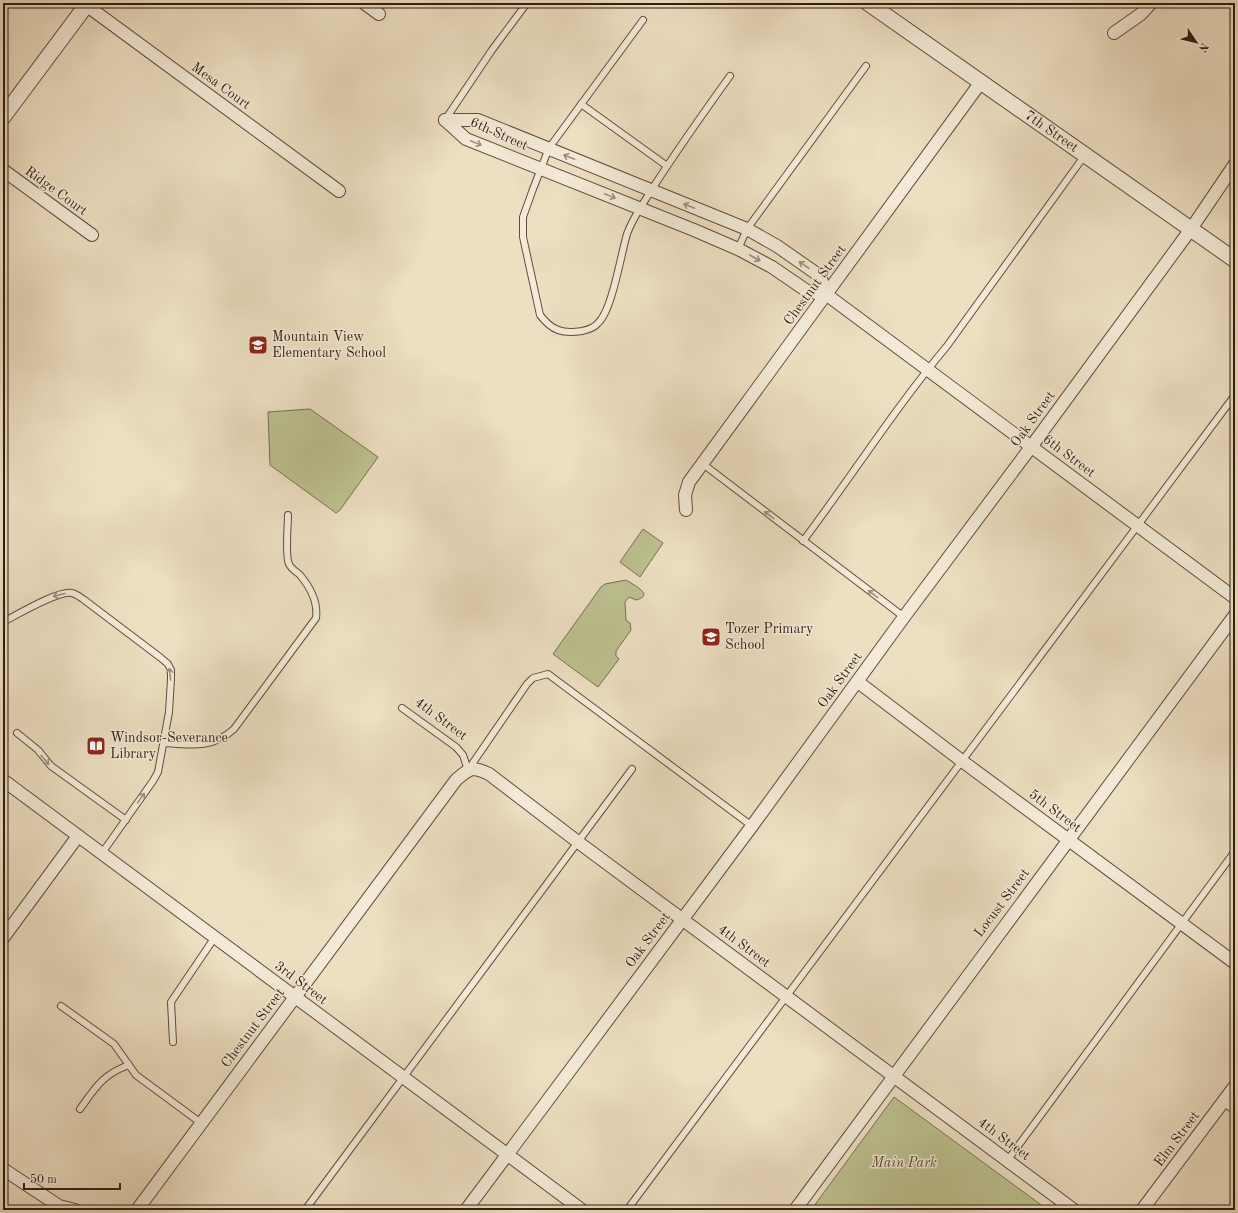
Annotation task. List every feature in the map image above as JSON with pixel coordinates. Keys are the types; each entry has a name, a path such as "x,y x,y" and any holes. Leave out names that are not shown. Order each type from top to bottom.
{"street":[{"path":"364,3 379,14"},
{"name":"7th Street","path":"868,3 1235,260"},
{"path":"1114,33 1141,14 1151,3"},
{"path":"3,117 87,4"},
{"name":"Mesa Court","path":"87,4 339,191"},
{"name":"Chestnut Street","path":"686,510 685,495 689,482 827,295 981,82"},
{"name":"6th Street","path":"445,120 478,120 747,229 777,246 820,276 827,295"},
{"name":"6th Street","path":"445,120 466,139 640,208 738,249 772,267 808,291 827,295 1235,598"},
{"name":"Oak Street","path":"466,1210 752,826 904,617 1032,446 1191,229 1235,164"},
{"name":"Ridge Court","path":"3,170 92,235"},
{"name":"Locust Street","path":"795,1210 1235,615"},
{"name":"5th Street","path":"858,682 1235,964"},
{"name":"4th Street","path":"468,770 478,769 489,774 578,842 1074,1210"},
{"name":"Chestnut Street","path":"137,1210 456,780 468,770"},
{"name":"3rd Street","path":"3,780 582,1210"},
{"path":"3,938 78,836"},
{"name":"Elm Street","path":"1142,1210 1235,1086"},
{"path":"3,1169 59,1206 75,1210"}],"lane":[{"path":"445,120 492,50 527,3"},
{"path":"643,20 549,148 523,217 524,237 540,315 548,325 560,332 570,333 586,330 598,324 602,320 610,302 628,233 640,208 667,166 730,76"},
{"path":"738,249 747,229 866,66"},
{"path":"581,104 667,166"},
{"path":"803,541 927,369 946,346 1085,155"},
{"path":"627,1210 1235,395"},
{"path":"703,464 904,617"},
{"path":"164,743 198,745 225,737 234,729 316,618 317,609 312,593 301,576 289,564 287,549 288,515"},
{"path":"3,622 54,596 68,593 76,595 161,658 168,664 171,670 169,712 158,772 102,853"},
{"path":"468,770 527,684 533,678 548,674 752,826"},
{"name":"4th Street","path":"402,708 456,747 463,755 468,770"},
{"path":"17,733 38,750 51,766 126,820"},
{"path":"305,1210 632,769"},
{"path":"1007,1160 1235,851"},
{"path":"173,1042 171,1002 215,937"},
{"path":"61,1006 114,1044 136,1076 201,1123"},
{"path":"80,1109 97,1084 115,1070 129,1065"},
{"path":"1223,1102 1235,1111"}],"green space":[{"path":"310,409 378,457 340,510 336,513 270,465 268,412"},
{"path":"643,529 663,543 640,577 620,562"},
{"path":"626,580 641,590 644,595 642,598 636,600 629,597 625,602 626,620 630,623 631,630 616,651 616,656 619,659 598,687 553,654 601,587 605,584"},
{"name":"Main Park","path":"894,1097 1048,1210 811,1210"}],"place":[{"name":"Mountain View Elementary School","path":"258,345"},
{"name":"Tozer Primary School","path":"711,637"},
{"name":"Windsor-Severance Library","path":"96,746"}]}
